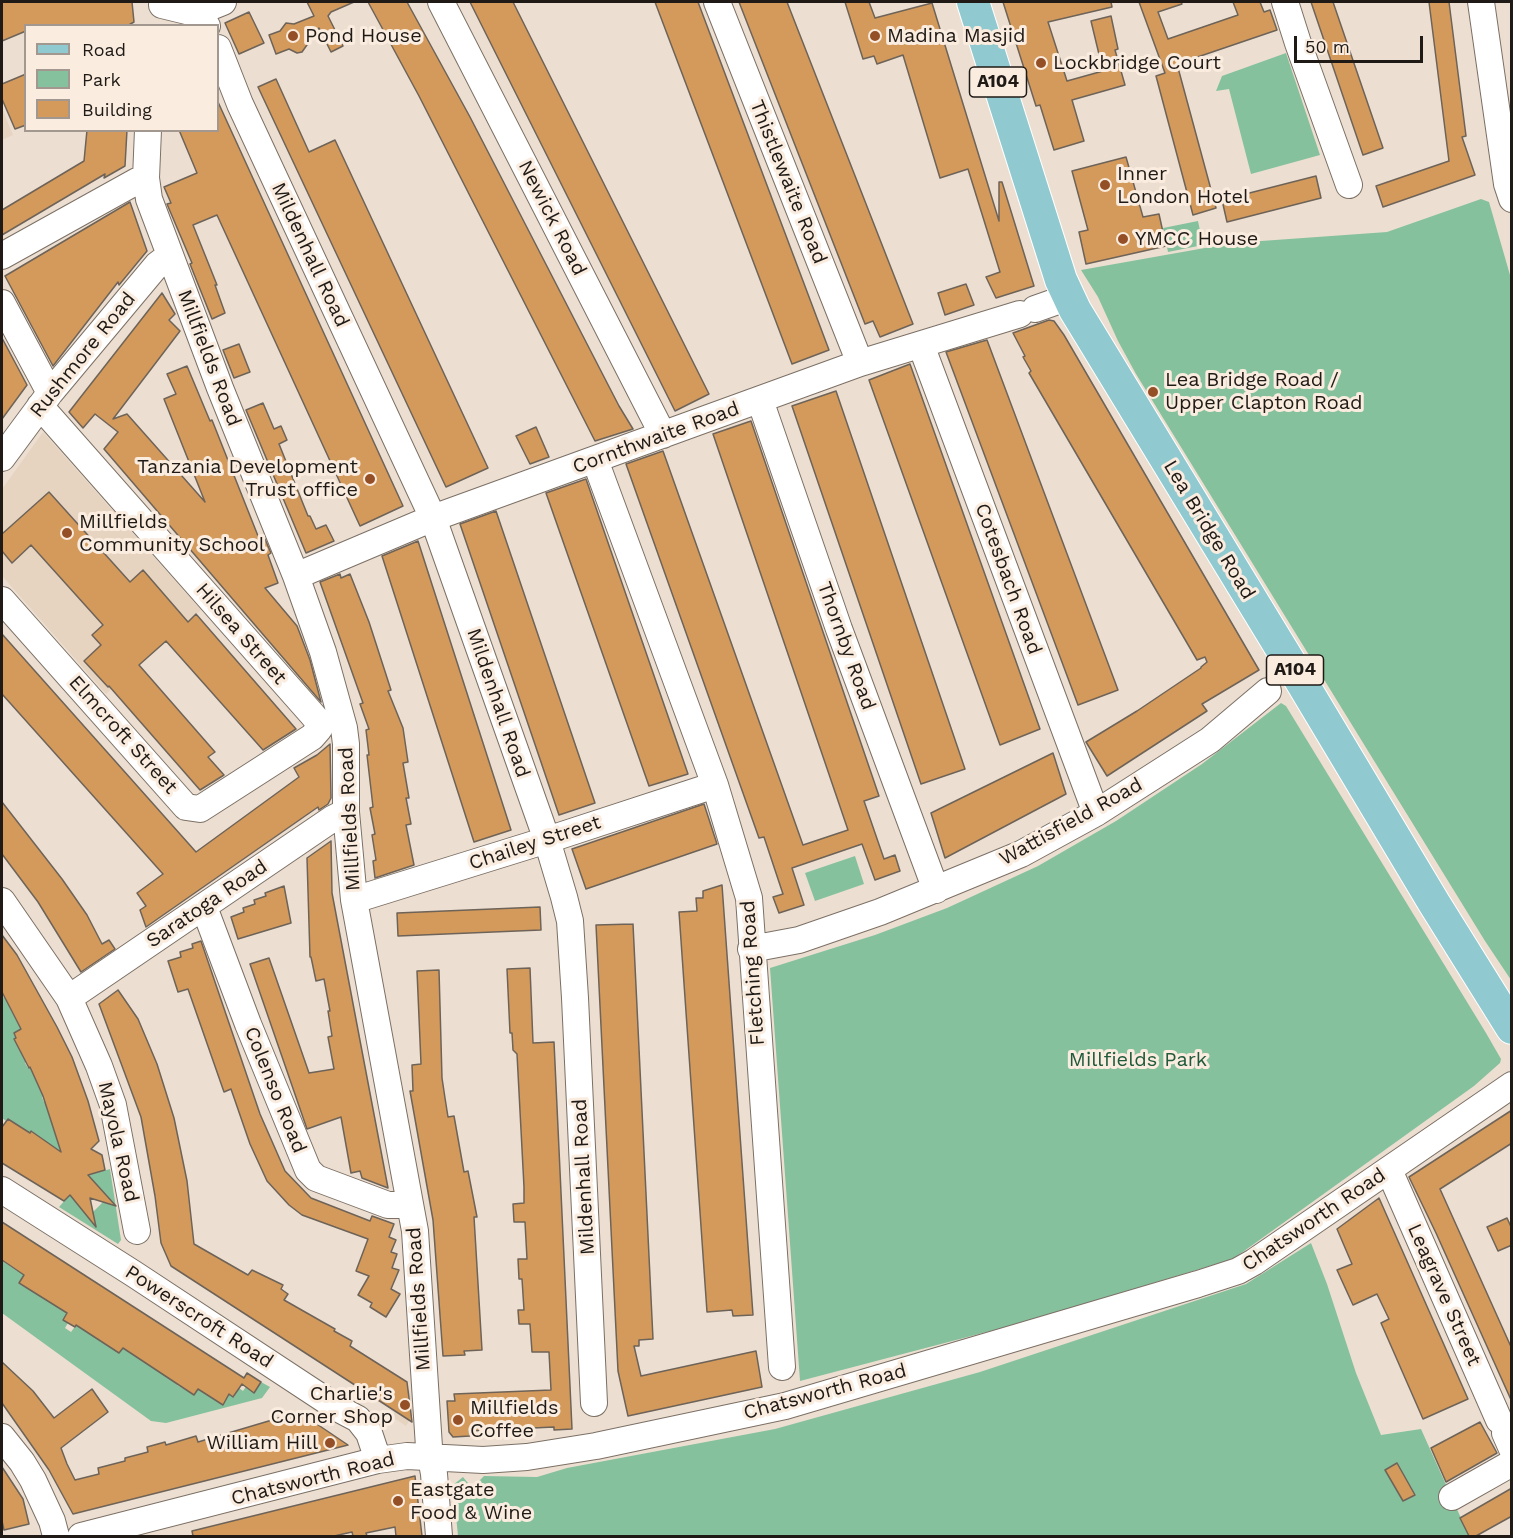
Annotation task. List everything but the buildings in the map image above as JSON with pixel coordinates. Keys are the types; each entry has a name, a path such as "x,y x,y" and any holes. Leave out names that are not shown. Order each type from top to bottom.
{"main road":[{"name":"Lea Bridge Road","path":"973,2 1060,280 1434,903 1512,1028"}],"street":[{"path":"161,11 203,20 208,8 223,2"},
{"name":"Newick Road","path":"441,2 663,435"},
{"name":"Thistlewaite Road","path":"717,2 860,363"},
{"path":"1285,2 1349,185"},
{"path":"1481,2 1512,199"},
{"name":"Mildenhall Road","path":"219,50 245,114 433,518 547,840 564,897 570,921 575,998 596,1446"},
{"name":"Millfields Road","path":"148,132 146,178 149,199 169,256 296,576 323,652 344,728 346,812 354,900 415,1231 427,1411 439,1536"},
{"path":"2,256 146,178"},
{"name":"Rushmore Road","path":"2,458 45,399 157,265 169,256"},
{"name":"Cornthwaite Road","path":"296,576 433,518 860,363 1069,297"},
{"name":"Hilsea Street","path":"2,303 45,399 317,720 319,729"},
{"name":"Cotesbach Road","path":"921,345 1096,813"},
{"name":"Thornby Road","path":"760,400 839,629 936,890"},
{"name":"Fletching Road","path":"595,460 715,785 749,898 785,1406"},
{"name":"Elmcroft Street","path":"2,600 186,807 200,809 312,737 319,729"},
{"name":"Wattisfield Road","path":"751,949 799,940 880,912 1021,854 1096,813 1210,740 1268,692"},
{"name":"Chailey Street","path":"354,900 715,785"},
{"name":"Saratoga Road","path":"69,998 332,819 346,812"},
{"name":"Mayola Road","path":"2,901 69,998 99,1066 113,1105 137,1232"},
{"name":"Colenso Road","path":"204,907 248,1024 308,1170 316,1178 388,1205 410,1206"},
{"name":"Chatsworth Road","path":"81,1536 378,1460 407,1456 483,1460 527,1457 596,1446 785,1406 1238,1271 1512,1085"},
{"name":"Leagrave Street","path":"1389,1170 1505,1434"},
{"name":"Powerscroft Road","path":"2,1190 339,1409 358,1419 369,1433 378,1460"},
{"path":"2,1437 33,1480 52,1521 56,1536"},
{"path":"1452,1497 1512,1463"}],"shaded area":[{"path":"2,108 13,135 2,140"},
{"name":"Millfields Community School","path":"43,432 201,610 106,694 2,576 2,489"},
{"path":"408,1389 413,1415 406,1426 392,1417"}],"green space":[{"path":"1286,53 1320,155 1251,174 1229,89 1216,91 1222,76"},
{"path":"1481,199 1489,202 1512,282 1511,980 1136,374 1098,297 1081,270 1233,243 1387,232"},
{"path":"1198,221 1203,245 1168,252 1163,228"},
{"name":"Millfields Park","path":"1281,703 1286,706 1486,1033 1501,1059 1500,1063 1474,1086 1233,1259 1017,1324 800,1381 770,968 875,935 947,908 1038,866 1116,821 1202,764"},
{"path":"855,856 864,884 815,901 805,873"},
{"path":"2,992 4,998 13,992 18,1001 9,1007 16,1020 30,1023 14,1033 27,1061 25,1063 28,1068 30,1067 47,1095 42,1097 44,1102 50,1101 56,1118 50,1119 62,1141 58,1142 58,1145 84,1175 33,1136 35,1134 32,1131 30,1133 8,1119 6,1121 2,1118"},
{"path":"110,1169 121,1240 118,1244 59,1207 73,1191 76,1203 87,1215 90,1215 108,1197 85,1176"},
{"path":"1311,1243 1356,1373 1381,1435 1421,1429 1469,1536 458,1536 453,1485 463,1477 472,1488 484,1476 537,1477 567,1468 775,1429 980,1372 1246,1284"},
{"path":"2,1247 10,1252 4,1262 17,1271 25,1260 42,1248 19,1284 26,1288 38,1269 72,1305 63,1320 68,1323 65,1328 71,1332 84,1314 100,1341 119,1353 134,1331 188,1366 177,1385 194,1395 205,1379 223,1404 229,1394 234,1397 239,1388 243,1391 247,1385 256,1390 261,1382 270,1387 262,1398 166,1423 151,1421 2,1313"}],"place":[{"name":"Pond House","path":"293,36"},
{"name":"Madina Masjid","path":"875,36"},
{"name":"Lockbridge Court","path":"1041,63"},
{"name":"Inner London Hotel","path":"1105,185"},
{"name":"YMCC House","path":"1123,239"},
{"name":"Lea Bridge Road / Upper Clapton Road","path":"1153,392"},
{"name":"Tanzania Development Trust office","path":"370,479"},
{"name":"Millfields Community School","path":"67,533"},
{"name":"Charlie's Corner Shop","path":"405,1405"},
{"name":"Millfields Coffee","path":"458,1420"},
{"name":"William Hill","path":"330,1443"},
{"name":"Eastgate Food & Wine","path":"398,1501"}]}
